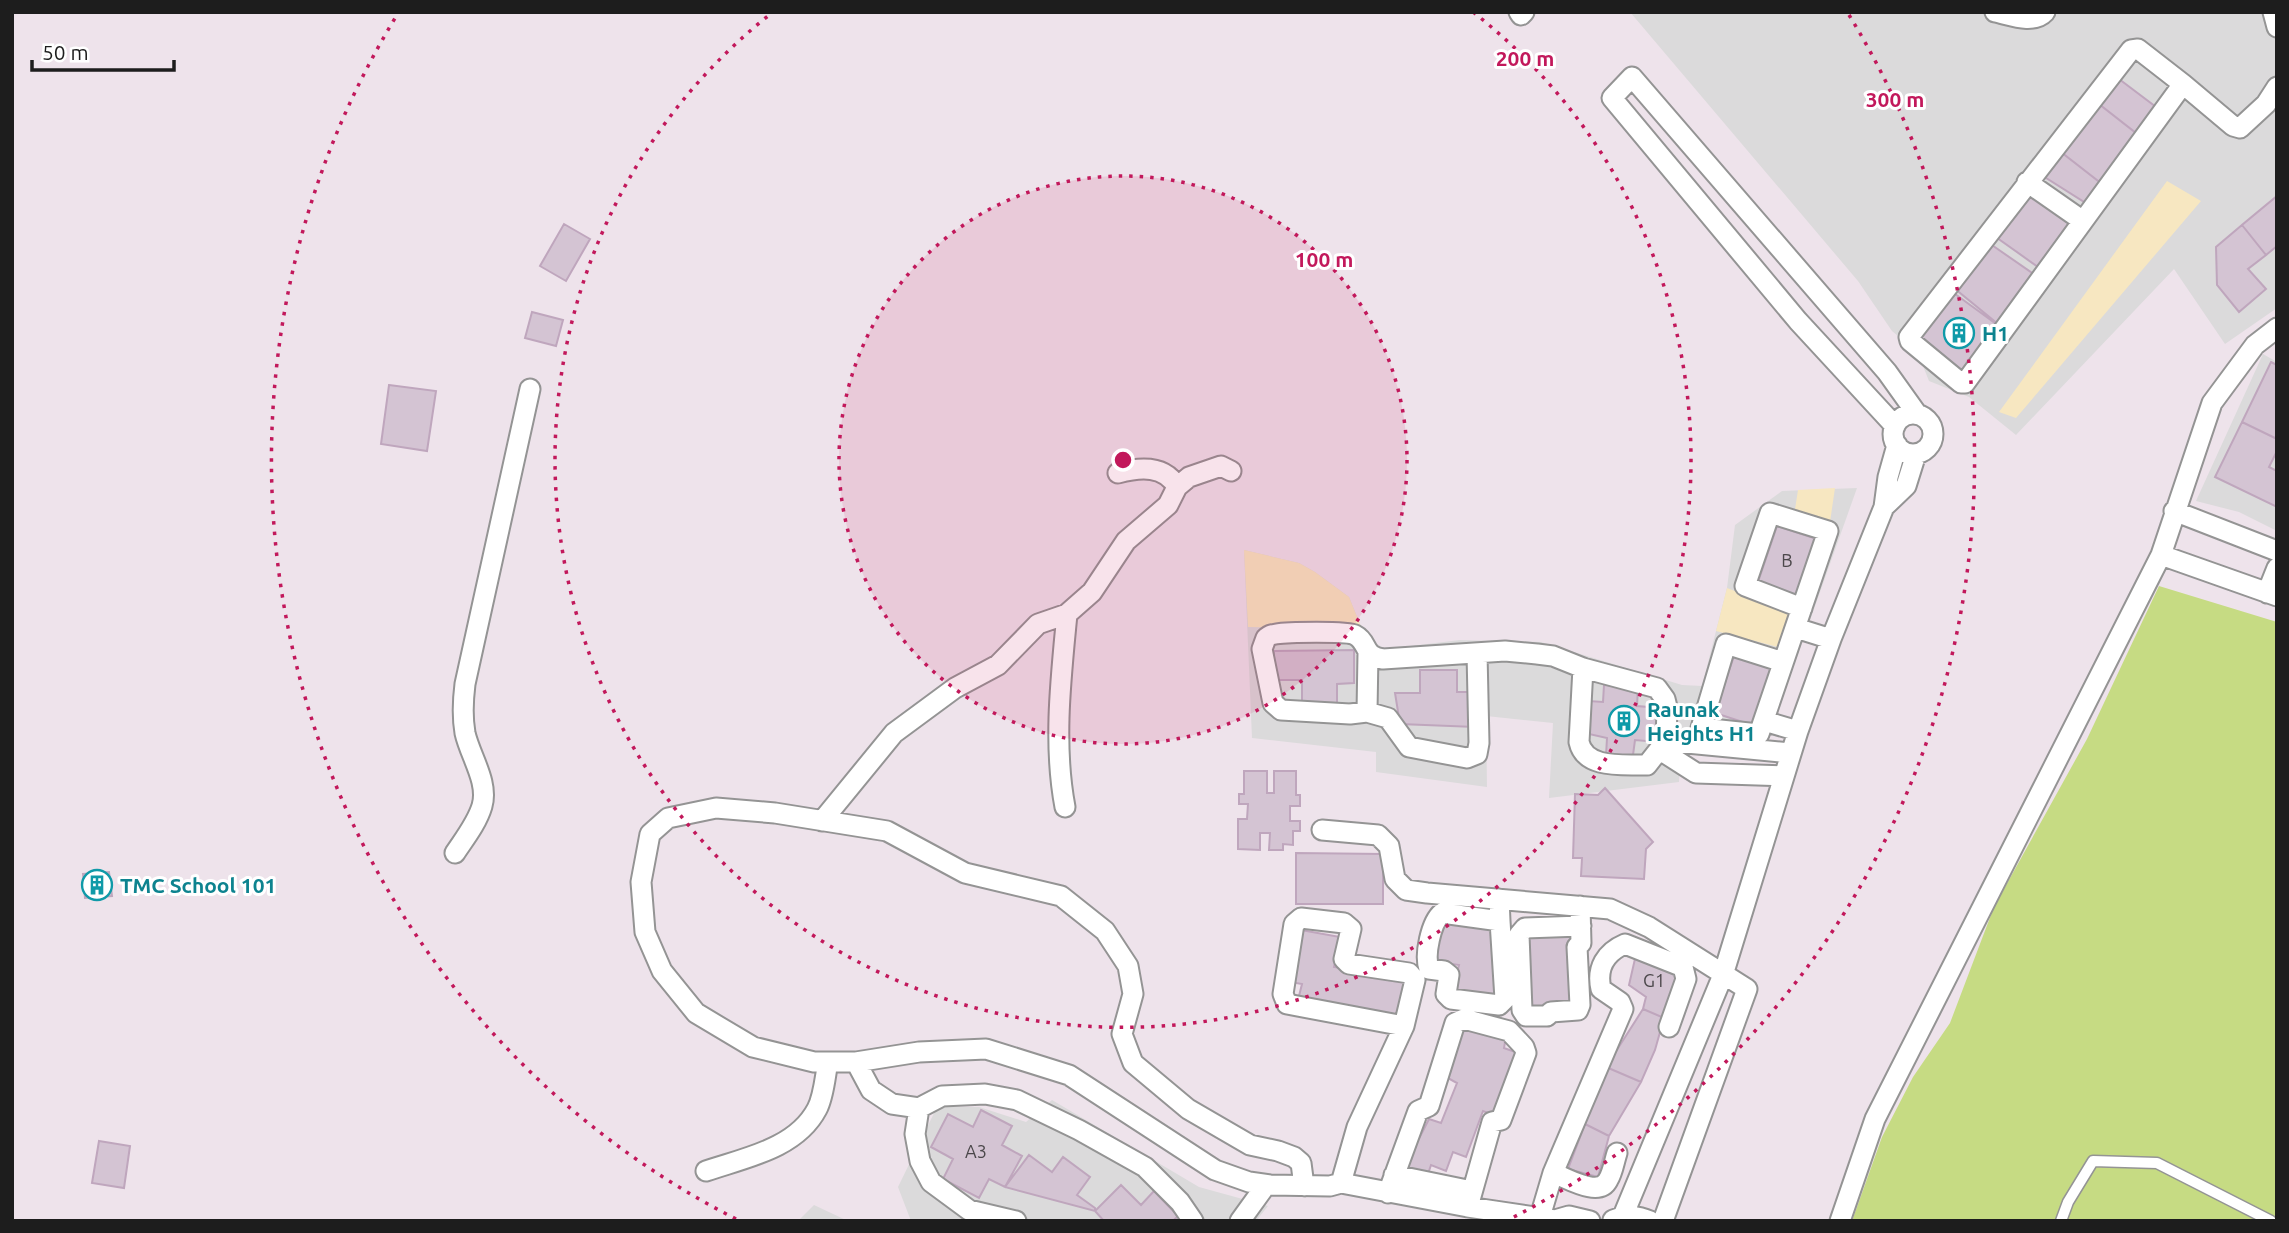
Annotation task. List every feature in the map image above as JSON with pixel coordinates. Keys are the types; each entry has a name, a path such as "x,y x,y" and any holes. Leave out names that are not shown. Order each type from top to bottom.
{"street":[{"path":"1995,12 2030,19 2040,17 2045,12"},
{"path":"2273,12 2277,27"},
{"path":"2183,84 1966,383 1961,383 1909,339 2027,182 2133,48 2138,49 2183,84 2233,126 2240,128 2266,104 2277,87"},
{"path":"1632,77 1887,372 1917,414 1928,420 1933,431 1931,444 1916,454 1900,450 1896,435 1612,98 1632,77"},
{"path":"2027,182 2083,221"},
{"path":"1840,1221 1875,1119 2161,555 2212,403 2255,345 2277,328"},
{"path":"455,853 478,818 483,803 482,782 465,733 465,684 530,389"},
{"path":"1617,1219 1723,975 1790,753 1831,639 1884,507 1896,435 1904,416 1917,414"},
{"path":"1884,507 1906,486 1916,454"},
{"path":"822,821 894,733 955,688 998,665 1038,624 1067,614 1092,592 1126,541 1168,505 1177,487 1189,478 1221,467 1231,471"},
{"path":"1118,473 1138,468 1157,471 1172,478 1177,487"},
{"path":"2174,512 2277,551"},
{"path":"1783,662 1727,644 1701,728 1759,734 1796,628 1828,531 1770,513 1745,586 1802,608"},
{"path":"2161,555 2272,595 2277,568"},
{"path":"1065,807 1059,705 1067,614"},
{"path":"1796,628 1831,639"},
{"path":"1477,653 1479,743 1477,754 1467,758 1409,747 1388,718 1367,712 1350,714 1281,710 1273,703 1262,649 1266,638 1277,634 1351,634 1362,641 1373,658 1382,659 1505,651 1553,656 1583,668 1657,688 1667,707 1663,746 1647,765 1598,762 1583,753 1579,742 1583,668"},
{"path":"1367,712 1368,653"},
{"path":"1763,721 1798,731"},
{"path":"1663,746 1790,753"},
{"path":"1663,746 1696,773 1784,776"},
{"path":"1304,1186 1301,1163 1294,1157 1250,1145 1188,1109 1133,1063 1122,1034 1133,994 1128,966 1105,931 1061,896 965,873 887,831 775,813 716,808 668,818 650,834 641,882 645,932 662,971 696,1013 754,1047 814,1062 856,1062 919,1052 986,1049 1069,1075 1215,1170 1266,1185 1304,1186 1330,1186 1341,1183 1391,1184 1470,1199 1550,1219 1569,1216 1590,1221"},
{"path":"1322,830 1378,835 1390,846 1395,879 1406,890 1610,909 1649,927 1747,989 1663,1221"},
{"path":"1499,899 1505,999 1499,1005 1451,999 1446,994 1449,975 1444,971 1429,969 1426,962 1436,918 1442,913 1500,921"},
{"path":"1580,906 1581,926 1581,943 1577,947 1578,1010 1551,1012 1547,1016 1526,1016 1522,1010 1519,935 1525,928 1581,926"},
{"path":"1341,1183 1357,1127 1404,1026 1415,979 1409,973 1349,964 1344,959 1351,929 1344,923 1301,918 1294,924 1283,994 1287,1004 1404,1026"},
{"path":"1550,1219 1553,1173 1623,1009 1620,1002 1601,989 1598,976 1612,949 1625,944 1683,967 1686,979 1669,1027"},
{"path":"1391,1184 1418,1111 1429,1106 1454,1023 1464,1020 1509,1031 1526,1054 1501,1120 1492,1122 1470,1199"},
{"path":"706,1171 780,1145 805,1124 817,1108 828,1062"},
{"path":"856,1062 870,1090 892,1104 919,1108 942,1096 985,1094 1017,1100 1079,1130 1145,1167 1180,1202 1193,1221"},
{"path":"919,1108 915,1134 920,1161 931,1182 969,1210 1016,1221"},
{"path":"1553,1173 1593,1188 1602,1187 1608,1181 1617,1153"},
{"path":"1240,1221 1266,1185"},
{"path":"1617,1219 1636,1216 1650,1221"}],"lane":[{"path":"2061,1221 2068,1202 2093,1161 2157,1163 2271,1221"}],"shaded area":[{"path":"1630,12 2277,12 2277,308 2225,344 2174,269 2016,435 1969,397 1929,381 1921,361 1911,347 1892,331 1858,281"},
{"path":"2167,181 2201,201 2016,418 1999,412"},
{"path":"2263,354 2277,362 2277,531 2239,512 2196,501"},
{"path":"1835,488 1830,522 1794,516 1798,490"},
{"path":"1857,488 1766,744 1681,738 1679,782 1549,798 1553,723 1486,716 1487,787 1376,772 1376,752 1252,738 1244,550 1299,563 1315,572 1349,597 1362,629 1373,642 1386,649 1460,640 1541,642 1682,685 1702,686 1727,588 1735,525 1782,491"},
{"path":"1244,550 1299,563 1315,572 1349,597 1362,629 1248,627"},
{"path":"1727,588 1792,613 1782,648 1716,631"},
{"path":"1052,1100 1199,1187 1268,1206 1256,1221 911,1221 898,1187 937,1107 979,1107 1026,1122"},
{"path":"814,1205 848,1221 798,1221"}],"green space":[{"path":"2159,586 2277,622 2277,1221 1852,1221 1882,1137 1913,1077 1950,1023 1994,907 2087,739"}],"building":[{"path":"2119,79 2156,107 2136,133 2099,104"},
{"path":"2099,104 2136,133 2102,184 2061,152"},
{"path":"2061,152 2102,184 2089,205 2043,176"},
{"path":"2027,187 2072,219 2038,267 1993,235"},
{"path":"2277,196 2277,246 2266,255 2242,225"},
{"path":"564,224 590,239 566,281 540,266"},
{"path":"2242,225 2266,255 2248,269 2266,289 2239,312 2217,285 2216,247"},
{"path":"1989,243 2035,275 1998,324 1954,288"},
{"name":"H1","path":"1951,291 2003,329 1967,376 1915,338"},
{"path":"532,312 563,320 556,346 525,338"},
{"path":"2271,362 2277,365 2277,439 2242,422"},
{"path":"389,385 436,391 427,451 381,444"},
{"path":"2242,422 2277,439 2277,451 2269,467 2277,471 2277,507 2215,477"},
{"path":"1777,526 1817,539 1797,596 1758,582"},
{"path":"1354,650 1354,683 1337,684 1337,705 1302,705 1302,680 1274,680 1274,651"},
{"path":"1734,656 1774,670 1755,726 1715,713"},
{"path":"1420,670 1457,670 1457,692 1475,692 1475,727 1400,724 1395,693 1420,693"},
{"name":"Raunak Heights H1","path":"1604,685 1638,688 1637,706 1660,708 1658,742 1635,740 1633,755 1606,756 1607,738 1589,734 1589,701 1603,702"},
{"path":"1244,771 1267,771 1267,793 1274,793 1274,771 1296,771 1296,795 1300,795 1300,806 1290,806 1290,821 1300,821 1300,831 1293,831 1293,845 1283,844 1283,850 1269,850 1270,833 1260,833 1260,850 1238,849 1238,819 1247,819 1248,804 1239,804 1239,794 1244,794"},
{"path":"1605,788 1653,842 1646,849 1644,879 1581,876 1582,858 1573,858 1575,794 1598,795"},
{"path":"1296,853 1383,854 1383,904 1296,904"},
{"name":"TMC School 101","path":"109,872 112,896 85,898 83,874"},
{"path":"1444,918 1497,928 1498,999 1452,992 1459,965 1432,961"},
{"path":"1301,930 1340,937 1334,967 1409,980 1400,1021 1298,1000 1302,984 1290,982"},
{"path":"1526,936 1574,936 1577,1008 1529,1008"},
{"path":"1637,950 1680,975 1664,1018 1643,1009 1646,997 1629,985"},
{"path":"1643,1009 1664,1018 1655,1050 1641,1082 1606,1067"},
{"path":"1464,1025 1506,1037 1504,1048 1521,1054 1498,1117 1483,1111 1466,1157 1453,1152 1446,1171 1431,1165 1426,1180 1403,1170 1429,1119 1441,1123 1457,1083 1446,1077"},
{"path":"1606,1067 1641,1082 1609,1136 1585,1124"},
{"path":"981,1110 1012,1126 1002,1145 1022,1156 1005,1187 989,1179 979,1198 943,1179 953,1159 931,1147 948,1114 973,1127"},
{"path":"1585,1124 1609,1136 1598,1177 1568,1169"},
{"path":"99,1141 130,1146 124,1188 92,1183"},
{"path":"1029,1155 1052,1172 1063,1157 1090,1177 1077,1195 1095,1208 1095,1211 1005,1187"},
{"path":"1121,1185 1141,1205 1154,1191 1178,1216 1173,1221 1104,1221 1095,1211"}],"place":[{"name":"H1","path":"1959,333"},
{"name":"Raunak Heights H1","path":"1624,721"},
{"name":"TMC School 101","path":"97,885"}]}
